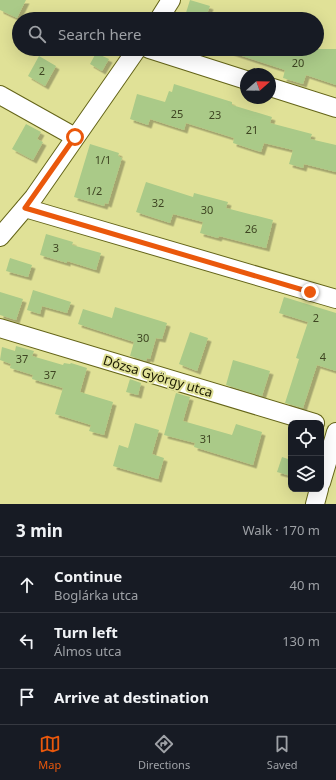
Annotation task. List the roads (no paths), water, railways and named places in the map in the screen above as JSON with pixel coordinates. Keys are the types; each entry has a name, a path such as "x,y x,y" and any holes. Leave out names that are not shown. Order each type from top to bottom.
{"street":[{"path":"163,12 171,0"},
{"path":"0,237 25,208 132,56"},
{"path":"171,56 240,78"},
{"path":"276,90 336,108"},
{"path":"0,95 75,137"},
{"path":"25,208 336,299"},
{"name":"Dózsa György utca","path":"0,328 306,420"},
{"path":"324,426 336,430 324,472"},
{"path":"315,504 318,492"}]}
